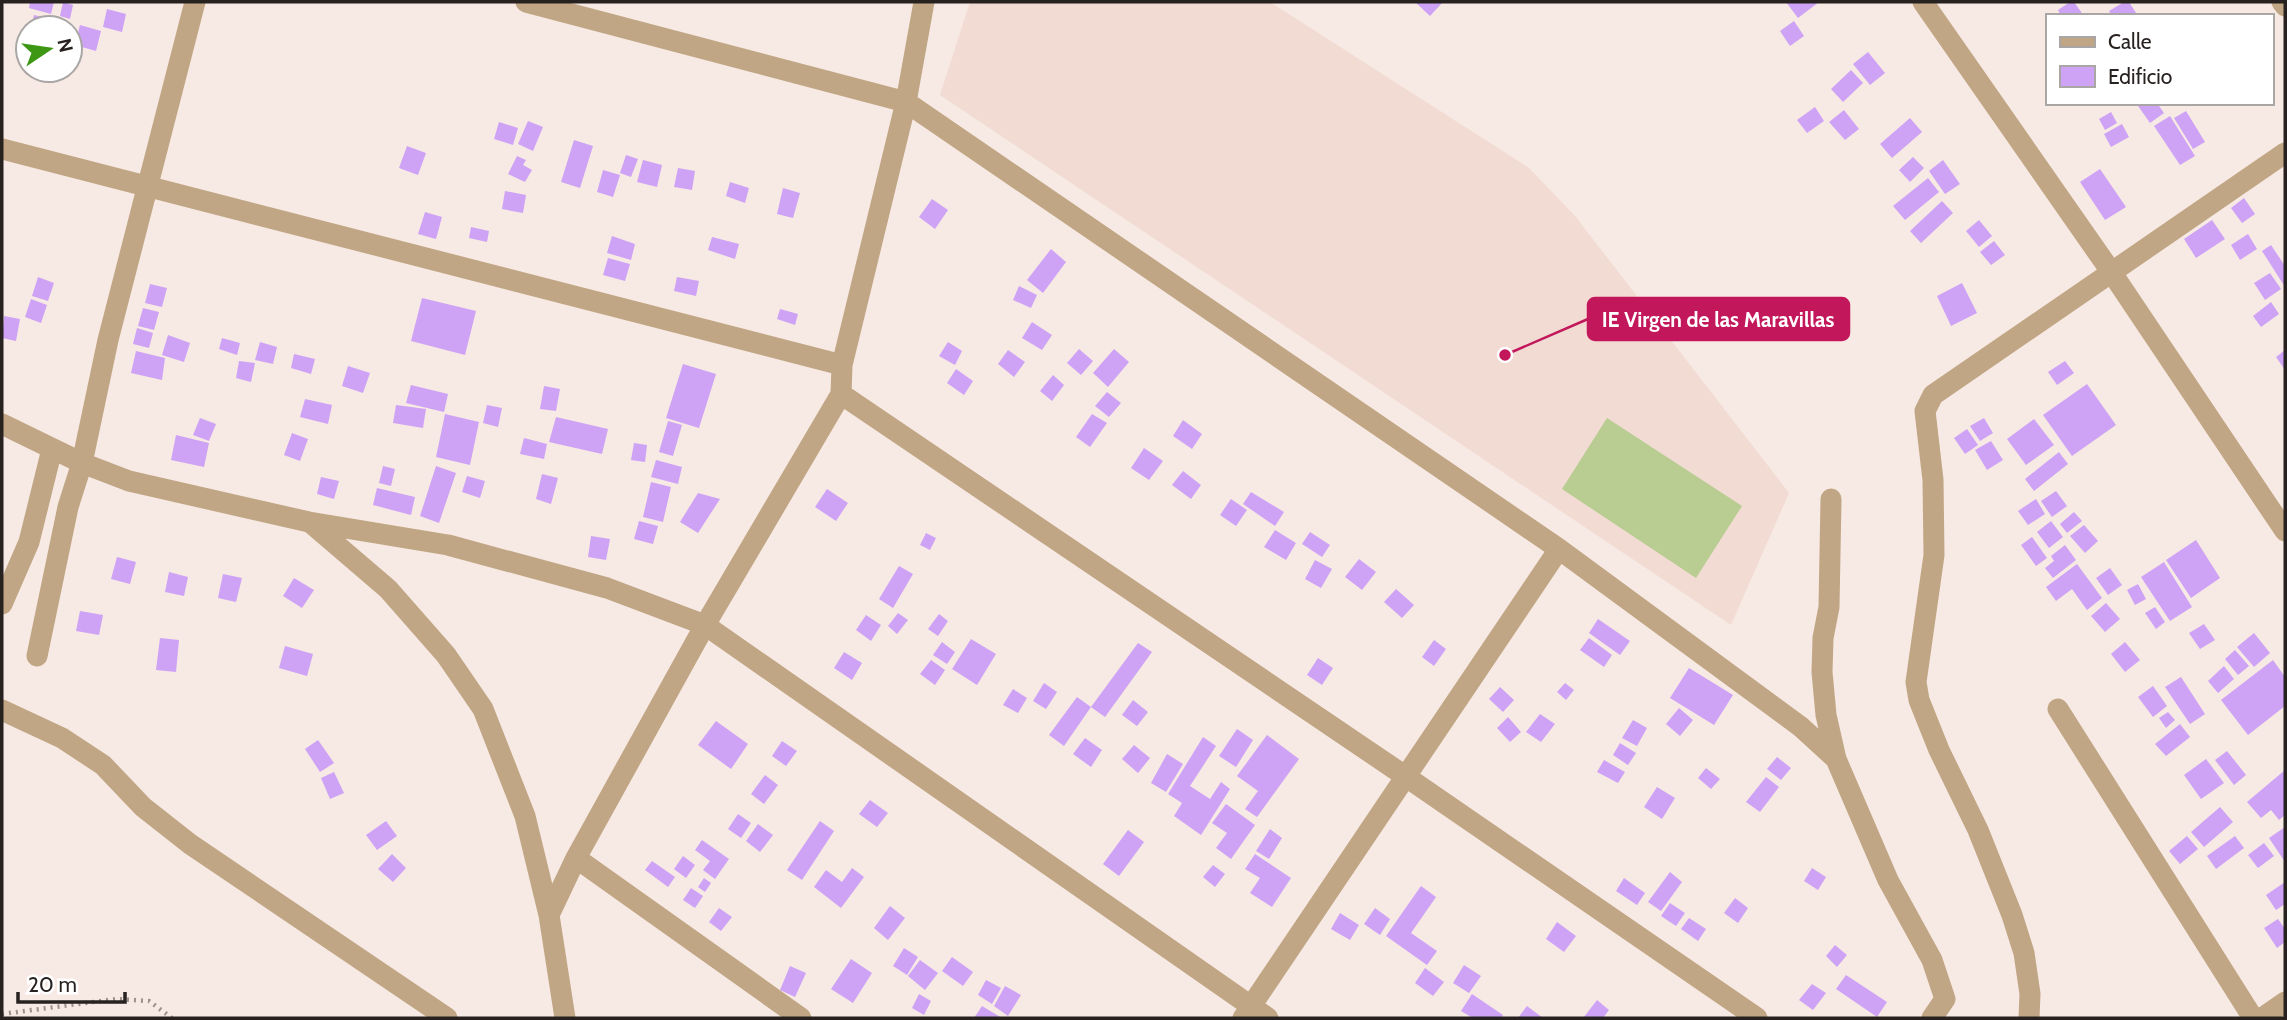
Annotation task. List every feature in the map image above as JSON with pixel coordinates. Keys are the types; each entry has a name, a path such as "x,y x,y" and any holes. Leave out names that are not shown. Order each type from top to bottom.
{"street":[{"path":"37,656 68,507 82,464 108,340 195,2"},
{"path":"526,2 906,102 1559,549 1801,727 1836,760"},
{"path":"550,915 576,858 705,625 841,394 842,365 906,102 924,2"},
{"path":"1923,2 2112,273 2285,531"},
{"path":"2282,2 2285,6"},
{"path":"2,149 842,365"},
{"path":"2029,1018 2030,994 2024,953 2012,915 1978,830 1939,750 1919,701 1916,682 1930,594 1935,520 1925,411 1933,395 2285,153"},
{"path":"841,394 1757,1018"},
{"path":"2,424 82,464 129,481 309,522 448,545 607,588 705,625 1246,1012 1268,1018"},
{"path":"2,604 29,542 52,449"},
{"path":"1830,499 1829,607 1823,638 1822,672 1826,715 1836,760 1888,880 1932,960 1945,999 1932,1018"},
{"path":"309,522 388,589 446,655 483,709 525,816 550,915 565,1018"},
{"path":"1246,1012 1559,549"},
{"path":"2058,709 2253,1018"},
{"path":"2,710 62,738 103,765 143,807 190,844 447,1018"},
{"path":"576,858 801,1018"},
{"path":"2262,1018 2285,1002"}],"path":[{"path":"2,1014 116,999 149,1001 172,1018"}],"shaded area":[{"path":"970,2 1270,2 1529,168 1575,216 1789,493 1731,625 940,95"}],"green space":[{"path":"1607,418 1742,506 1696,578 1562,489"}],"building":[{"path":"30,2 54,2 51,14 29,8"},
{"path":"63,2 73,5 71,14 60,14"},
{"path":"1415,2 1443,2 1430,16"},
{"path":"1786,2 1819,2 1798,18"},
{"path":"2074,2 2083,14 2060,14 2058,10"},
{"path":"2129,2 2137,14 2111,14 2109,11"},
{"path":"107,9 126,14 122,32 103,27"},
{"path":"1794,21 1804,36 1790,46 1780,31"},
{"path":"84,26 101,31 96,51 84,48"},
{"path":"1868,52 1885,73 1870,85 1853,64"},
{"path":"1851,70 1863,83 1843,102 1831,89"},
{"path":"2137,105 2158,105 2164,113 2150,123"},
{"path":"1815,107 1824,121 1807,133 1797,120"},
{"path":"1844,110 1859,129 1845,140 1829,122"},
{"path":"2186,111 2205,142 2193,149 2174,118"},
{"path":"2111,112 2117,123 2105,130 2099,119"},
{"path":"2170,116 2195,156 2180,165 2154,126"},
{"path":"1910,118 1922,132 1892,158 1880,144"},
{"path":"528,121 543,127 533,151 518,144"},
{"path":"499,122 518,128 513,145 494,139"},
{"path":"2122,124 2129,137 2111,147 2104,134"},
{"path":"574,140 593,146 580,188 561,182"},
{"path":"407,146 426,153 418,175 399,168"},
{"path":"626,155 638,159 631,177 620,173"},
{"path":"517,156 526,160 523,165 532,170 525,182 508,174"},
{"path":"1913,157 1924,168 1910,182 1899,170"},
{"path":"643,160 662,165 657,187 637,182"},
{"path":"1943,160 1960,184 1945,194 1929,171"},
{"path":"678,168 695,171 692,190 674,187"},
{"path":"2100,169 2126,207 2105,220 2080,182"},
{"path":"603,170 620,175 613,197 597,192"},
{"path":"1928,178 1939,192 1905,220 1893,206"},
{"path":"730,182 749,188 745,203 726,196"},
{"path":"783,188 800,193 793,218 777,214"},
{"path":"505,191 526,195 523,213 502,209"},
{"path":"2244,198 2255,214 2242,223 2231,208"},
{"path":"932,199 948,210 935,229 919,217"},
{"path":"1942,201 1953,213 1921,243 1910,231"},
{"path":"425,212 442,217 436,239 418,234"},
{"path":"1979,220 1992,236 1979,247 1966,231"},
{"path":"2212,220 2225,239 2196,258 2184,239"},
{"path":"471,227 489,231 487,242 469,238"},
{"path":"2248,234 2257,249 2240,260 2231,245"},
{"path":"612,236 635,244 631,260 607,253"},
{"path":"712,237 739,244 735,259 708,250"},
{"path":"1994,241 2005,255 1991,265 1980,252"},
{"path":"2271,245 2285,266 2285,287 2262,251"},
{"path":"1051,249 1066,262 1043,293 1027,280"},
{"path":"608,258 630,264 625,281 603,275"},
{"path":"2270,273 2281,289 2265,300 2254,283"},
{"path":"38,277 54,283 48,301 32,296"},
{"path":"677,277 699,281 696,296 674,291"},
{"path":"1962,283 1977,313 1951,326 1937,296"},
{"path":"150,284 167,288 162,307 145,303"},
{"path":"1019,286 1037,295 1031,308 1013,300"},
{"path":"422,298 476,311 465,355 411,341"},
{"path":"31,299 47,305 41,323 25,317"},
{"path":"2271,302 2279,314 2261,327 2253,316"},
{"path":"143,308 159,312 154,330 138,326"},
{"path":"780,309 798,314 795,325 777,319"},
{"path":"4,316 20,319 16,341 2,338"},
{"path":"1032,322 1052,335 1042,350 1022,338"},
{"path":"137,328 153,333 149,348 133,344"},
{"path":"168,335 190,343 184,362 162,355"},
{"path":"222,338 240,343 237,355 219,349"},
{"path":"260,342 277,347 273,364 255,360"},
{"path":"948,342 962,351 955,365 939,356"},
{"path":"1079,349 1093,361 1081,375 1067,363"},
{"path":"1114,349 1129,362 1108,387 1093,373"},
{"path":"1008,350 1025,362 1014,377 998,364"},
{"path":"2285,350 2285,370 2276,357"},
{"path":"136,351 165,358 162,380 131,373"},
{"path":"294,354 315,359 311,374 291,368"},
{"path":"239,361 255,363 251,382 236,378"},
{"path":"2065,361 2074,373 2057,385 2048,372"},
{"path":"683,364 716,374 699,428 666,418"},
{"path":"348,366 370,373 363,393 342,386"},
{"path":"956,369 973,381 964,395 947,383"},
{"path":"1053,375 1064,385 1052,401 1040,391"},
{"path":"2087,384 2116,425 2072,456 2043,415"},
{"path":"411,385 448,394 444,412 406,403"},
{"path":"544,386 560,389 556,411 540,409"},
{"path":"1107,392 1121,403 1109,417 1095,406"},
{"path":"305,399 332,405 328,424 300,417"},
{"path":"396,405 426,409 423,428 393,423"},
{"path":"487,405 502,408 498,427 483,423"},
{"path":"445,414 479,422 470,465 436,457"},
{"path":"1092,414 1107,423 1090,447 1076,437"},
{"path":"556,417 608,429 602,454 549,442"},
{"path":"200,418 216,424 209,441 193,435"},
{"path":"1984,418 1993,433 1980,441 1970,426"},
{"path":"2034,419 2054,445 2026,465 2007,439"},
{"path":"1183,420 1202,434 1192,449 1173,436"},
{"path":"668,421 682,425 673,456 659,452"},
{"path":"1967,429 1978,445 1965,454 1954,438"},
{"path":"292,433 308,439 300,461 284,455"},
{"path":"176,435 209,443 204,467 171,460"},
{"path":"524,438 547,444 544,459 520,454"},
{"path":"1991,441 2003,460 1987,470 1975,450"},
{"path":"634,443 647,445 645,462 631,460"},
{"path":"1144,448 1163,461 1149,480 1131,468"},
{"path":"2059,452 2068,464 2034,491 2025,479"},
{"path":"656,460 682,467 678,484 651,477"},
{"path":"383,466 395,469 391,486 379,483"},
{"path":"436,466 456,473 439,523 420,516"},
{"path":"1183,471 1201,485 1191,499 1172,485"},
{"path":"542,474 558,478 551,504 536,499"},
{"path":"467,476 485,481 480,498 462,492"},
{"path":"321,477 339,481 334,499 317,494"},
{"path":"651,482 671,487 663,522 643,517"},
{"path":"377,488 415,497 411,515 373,505"},
{"path":"827,489 848,503 836,521 815,507"},
{"path":"2056,491 2067,506 2052,517 2041,501"},
{"path":"1251,492 1284,512 1275,526 1243,504"},
{"path":"698,493 720,499 698,533 680,522"},
{"path":"1231,499 1247,510 1236,526 1220,515"},
{"path":"2036,499 2045,514 2028,525 2018,511"},
{"path":"2074,512 2082,521 2067,533 2060,524"},
{"path":"639,521 658,526 653,544 634,539"},
{"path":"2051,521 2063,537 2049,548 2037,532"},
{"path":"2084,525 2098,541 2085,553 2070,536"},
{"path":"1275,530 1296,543 1286,560 1264,547"},
{"path":"1310,532 1330,545 1322,557 1302,544"},
{"path":"926,533 936,538 930,550 920,545"},
{"path":"591,536 610,539 606,560 588,557"},
{"path":"2032,537 2047,558 2036,566 2021,545"},
{"path":"2196,540 2220,578 2191,598 2166,560"},
{"path":"2065,545 2076,560 2053,578 2045,568 2054,561 2051,556"},
{"path":"117,557 136,562 130,584 111,579"},
{"path":"1359,559 1376,572 1362,590 1345,577"},
{"path":"1315,560 1332,569 1321,588 1305,579"},
{"path":"2164,562 2192,607 2170,621 2141,577"},
{"path":"2077,564 2102,598 2087,610 2072,589 2056,601 2046,587"},
{"path":"899,566 913,574 893,608 879,599"},
{"path":"2110,568 2122,585 2108,595 2096,578"},
{"path":"169,572 188,577 184,596 165,592"},
{"path":"223,574 242,578 236,602 218,598"},
{"path":"294,578 314,590 302,608 283,596"},
{"path":"2138,584 2146,599 2135,605 2127,590"},
{"path":"1396,589 1414,605 1402,618 1384,602"},
{"path":"2106,603 2120,619 2105,632 2091,616"},
{"path":"2155,607 2165,622 2156,629 2145,613"},
{"path":"80,611 103,615 99,635 76,631"},
{"path":"898,613 908,620 897,634 888,626"},
{"path":"939,614 948,621 938,636 928,629"},
{"path":"866,615 881,625 871,641 856,630"},
{"path":"1598,619 1630,641 1620,655 1589,633"},
{"path":"2204,624 2215,640 2200,649 2189,633"},
{"path":"2254,633 2270,653 2254,667 2237,647"},
{"path":"160,638 179,640 176,672 156,670"},
{"path":"1589,638 1612,655 1604,667 1580,650"},
{"path":"971,639 996,654 977,685 952,669"},
{"path":"1434,640 1446,649 1434,666 1422,657"},
{"path":"942,642 955,652 947,664 933,655"},
{"path":"2125,642 2140,660 2125,672 2111,654"},
{"path":"1138,643 1152,652 1105,717 1091,707"},
{"path":"285,646 313,654 307,676 279,668"},
{"path":"2235,650 2249,666 2238,675 2225,659"},
{"path":"844,652 862,663 852,680 834,668"},
{"path":"1318,658 1333,668 1322,685 1307,675"},
{"path":"931,660 945,670 935,685 920,674"},
{"path":"2273,660 2285,677 2285,706 2248,735 2221,700"},
{"path":"2224,666 2234,679 2218,693 2208,681"},
{"path":"1689,668 1733,695 1714,725 1670,698"},
{"path":"2181,677 2205,714 2190,724 2165,687"},
{"path":"1044,683 1057,692 1046,709 1033,701"},
{"path":"1565,683 1574,690 1566,700 1557,692"},
{"path":"2153,686 2167,706 2153,717 2138,697"},
{"path":"1500,687 1514,700 1503,712 1489,699"},
{"path":"1013,689 1027,698 1018,713 1003,705"},
{"path":"1077,697 1091,707 1064,746 1049,735"},
{"path":"1133,700 1148,712 1137,726 1122,715"},
{"path":"1679,708 1693,720 1680,736 1666,724"},
{"path":"2168,712 2175,720 2166,728 2159,718"},
{"path":"1540,714 1555,724 1541,742 1526,732"},
{"path":"1508,717 1521,732 1510,742 1497,728"},
{"path":"1633,720 1647,728 1637,746 1622,738"},
{"path":"716,721 748,744 731,769 698,745"},
{"path":"2180,724 2190,737 2166,756 2155,744"},
{"path":"1237,729 1253,740 1236,767 1219,756"},
{"path":"1267,735 1299,759 1257,817 1245,809 1258,791 1237,776"},
{"path":"1203,737 1216,746 1190,786 1210,799 1221,782 1230,789 1201,835 1174,816 1182,803 1168,794"},
{"path":"1085,738 1102,750 1091,767 1073,754"},
{"path":"318,740 334,763 320,772 305,749"},
{"path":"782,741 797,751 786,766 772,756"},
{"path":"1620,743 1636,753 1628,765 1613,755"},
{"path":"1134,745 1150,758 1138,773 1122,759"},
{"path":"2227,751 2246,775 2234,785 2215,760"},
{"path":"1167,754 1183,764 1166,792 1151,783"},
{"path":"1777,757 1791,768 1781,780 1767,769"},
{"path":"2206,759 2224,783 2201,799 2184,775"},
{"path":"1604,760 1625,772 1618,783 1597,772"},
{"path":"1706,768 1720,779 1711,789 1698,778"},
{"path":"2285,770 2285,815 2279,820 2271,810 2261,818 2247,802"},
{"path":"334,772 344,793 330,799 321,778"},
{"path":"765,775 778,785 764,804 751,794"},
{"path":"1766,777 1779,787 1760,812 1746,802"},
{"path":"1657,787 1675,798 1662,819 1644,807"},
{"path":"870,800 888,813 877,827 859,814"},
{"path":"1226,804 1255,825 1231,859 1216,848 1227,833 1212,823"},
{"path":"2220,807 2233,822 2204,847 2191,832"},
{"path":"738,814 751,823 741,838 728,829"},
{"path":"386,821 397,836 377,850 366,835"},
{"path":"820,821 834,831 802,880 787,870"},
{"path":"758,824 773,835 760,852 746,841"},
{"path":"2285,827 2285,862 2269,838"},
{"path":"1270,829 1282,838 1269,859 1256,851"},
{"path":"1128,830 1144,842 1119,876 1103,864"},
{"path":"2187,836 2198,849 2180,864 2169,851"},
{"path":"2235,836 2244,848 2216,869 2207,856"},
{"path":"702,840 729,859 715,879 703,870 710,861 695,850"},
{"path":"2264,843 2274,856 2258,868 2248,855"},
{"path":"392,854 406,868 393,882 378,869"},
{"path":"1255,854 1291,878 1272,907 1250,893 1260,878 1245,869"},
{"path":"683,856 695,865 686,878 674,869"},
{"path":"652,861 675,877 668,887 645,870"},
{"path":"1213,865 1225,874 1215,887 1203,877"},
{"path":"852,868 864,877 841,908 814,887 826,870 842,882"},
{"path":"1812,868 1826,877 1818,890 1804,881"},
{"path":"1670,872 1682,882 1661,911 1648,902"},
{"path":"704,878 711,883 705,892 698,887"},
{"path":"1624,878 1645,893 1637,905 1616,891"},
{"path":"2285,882 2285,904 2276,910 2266,895"},
{"path":"1421,886 1436,897 1411,933 1437,951 1427,965 1386,936"},
{"path":"691,888 703,896 695,908 683,900"},
{"path":"1735,898 1748,908 1738,923 1724,913"},
{"path":"1670,903 1685,913 1676,926 1661,916"},
{"path":"890,906 905,918 888,940 874,928"},
{"path":"719,908 732,917 721,931 709,922"},
{"path":"1375,908 1390,919 1380,935 1364,924"},
{"path":"1340,913 1359,925 1350,940 1331,929"},
{"path":"1689,918 1706,929 1698,941 1681,929"},
{"path":"2278,919 2285,929 2285,942 2277,948 2264,928"},
{"path":"1557,922 1576,936 1564,952 1546,939"},
{"path":"1835,945 1847,955 1837,967 1826,956"},
{"path":"904,948 918,957 907,975 893,966"},
{"path":"952,957 973,972 963,986 942,971"},
{"path":"851,959 872,973 853,1003 831,989"},
{"path":"920,960 938,973 925,990 908,976"},
{"path":"1464,965 1481,976 1469,993 1453,983"},
{"path":"790,966 806,973 795,997 780,990"},
{"path":"1425,968 1444,982 1433,996 1415,983"},
{"path":"1846,975 1887,1002 1877,1017 1836,989"},
{"path":"986,980 1001,988 992,1004 978,995"},
{"path":"1812,984 1826,993 1813,1010 1799,1000"},
{"path":"1005,986 1021,995 1008,1016 994,1006"},
{"path":"919,994 931,1001 924,1015 912,1008"},
{"path":"1472,994 1503,1015 1501,1018 1473,1018 1461,1011"},
{"path":"1597,1000 1609,1010 1603,1018 1584,1017"},
{"path":"982,1006 1002,1018 974,1018"},
{"path":"1527,1006 1543,1018 1518,1018"}],"place":[{"name":"IE Virgen de las Maravillas","path":"1505,355"}]}
